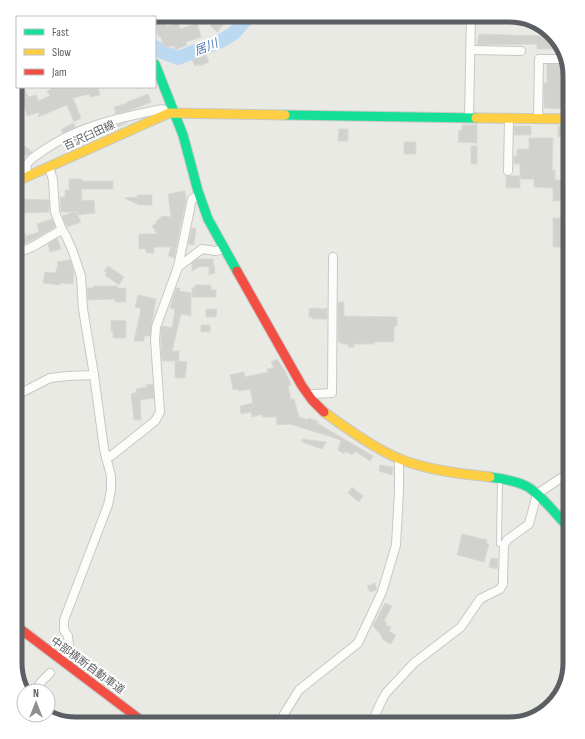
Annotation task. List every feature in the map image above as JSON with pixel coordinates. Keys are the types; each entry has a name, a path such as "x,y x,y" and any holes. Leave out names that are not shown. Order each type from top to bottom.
{"main road":[{"path":"156,67 170,113 186,145 199,195 208,219 308,395 323,411 336,421 384,451 400,459 418,466 439,471 500,478 516,482 526,486 537,494 563,522"},
{"path":"170,113 563,119"},
{"name":"百沢臼田線","path":"22,179 170,113"},
{"name":"中部横断自動車道","path":"22,631 68,667 137,717"},
{"name":"中部横断自動車道","path":"22,641 34,650"}],"street":[{"path":"469,118 471,22"},
{"path":"470,50 521,51"},
{"path":"538,119 540,59 560,59"},
{"path":"27,177 27,165 31,160 49,147 81,130 162,109 170,113"},
{"path":"508,172 509,118"},
{"path":"49,167 53,180 55,212 73,252 81,276 83,309 106,458 111,476 111,490 108,505 64,620 64,630 68,636 69,646 66,653"},
{"path":"106,458 112,456 155,421 160,412 155,332 178,267 192,199 199,195"},
{"path":"22,252 52,234 62,230"},
{"path":"178,267 202,249 216,251 224,249"},
{"path":"308,395 332,393 333,257"},
{"path":"22,392 50,378 94,375"},
{"path":"284,717 284,714 299,690 358,643 382,592 396,545 400,459"},
{"path":"374,717 386,693 414,663 460,627 480,599 500,589 503,584 504,545 507,540 530,524 537,494 563,477"},
{"path":"40,683 53,669"}],"lane":[{"path":"500,478 499,544 504,545"}],"building":[{"path":"178,22 180,29 197,23 201,37 186,42 187,45 175,50 174,46 163,46 161,37 159,37 156,32 156,25 165,24 167,26"},
{"path":"213,22 222,22 224,24 217,32 210,25"},
{"path":"479,34 544,36 544,39 549,39 556,49 537,49 537,44 477,45"},
{"path":"205,53 209,62 200,66 199,64 195,66 192,60"},
{"path":"547,64 562,64 563,69 563,109 544,108 544,83 547,83"},
{"path":"22,88 24,88 28,97 36,95 38,101 50,96 47,91 52,88 98,88 100,95 90,97 89,94 73,98 81,118 74,122 67,105 38,117 40,112 27,116 23,102 22,103"},
{"path":"148,94 151,102 116,114 114,107 128,103 127,102"},
{"path":"128,122 109,131 96,135 95,131"},
{"path":"73,123 76,127 63,133 61,130"},
{"path":"462,125 477,125 477,143 458,142 459,130 462,130"},
{"path":"514,126 531,126 531,135 514,135"},
{"path":"558,126 563,126 563,137 558,137"},
{"path":"339,129 348,129 348,141 338,141"},
{"path":"529,138 553,138 552,170 555,170 555,180 563,180 563,201 553,201 553,188 534,187 534,179 520,179 520,164 514,164 514,156 517,156 517,149 529,149"},
{"path":"404,142 416,142 416,154 404,154"},
{"path":"25,146 32,152 26,156 22,153 22,150"},
{"path":"471,146 477,146 477,164 471,164"},
{"path":"506,176 520,176 520,188 506,188"},
{"path":"69,179 82,179 82,181 113,181 113,189 81,189 82,201 94,200 95,213 78,215 78,212 76,212 81,222 67,227 62,216 75,212 61,212 60,197 65,197 65,190 69,190"},
{"path":"185,191 186,199 174,258 168,256 171,247 154,247 154,253 146,253 146,249 139,249 139,234 157,234 152,226 157,223 156,221 161,218 161,216 171,217 168,194"},
{"path":"137,195 152,195 152,205 139,205 124,198 138,197"},
{"path":"22,199 49,200 49,212 22,213"},
{"path":"553,218 562,218 563,247 553,247"},
{"path":"52,219 55,226 53,226 54,228 22,244 22,230 26,236 39,232 37,224"},
{"path":"192,228 196,228 194,245 188,244"},
{"path":"57,238 61,249 50,252 48,244"},
{"path":"197,259 213,259 215,273 209,275 209,267 213,266 199,267 192,271 192,263"},
{"path":"70,260 74,273 73,284 60,283 60,285 43,283 45,272 56,273 56,269 58,268 57,262"},
{"path":"108,266 124,277 119,285 105,275 107,273 104,271"},
{"path":"195,285 211,285 211,290 216,290 216,297 192,297 192,288 195,288"},
{"path":"93,286 118,286 117,288 126,288 126,302 115,302 115,299 88,300 87,288 93,288"},
{"path":"176,288 180,288 179,291 191,293 191,316 181,314 172,351 179,351 179,361 162,361 161,328 162,326 172,328 175,309 170,308"},
{"path":"138,295 156,299 150,336 144,336 144,341 134,341 141,309 135,307"},
{"path":"338,302 344,302 344,316 397,317 397,326 394,326 394,342 354,344 354,347 348,347 348,344 341,344 341,342 338,342"},
{"path":"327,308 327,319 312,319 312,317 309,317 309,309"},
{"path":"206,309 217,309 216,317 206,317"},
{"path":"111,320 126,321 126,338 113,338 113,331 111,331"},
{"path":"201,325 210,325 210,332 201,332"},
{"path":"277,359 285,371 291,385 288,386 291,400 294,399 299,417 318,421 317,423 373,456 370,461 355,451 352,455 345,451 344,454 338,450 341,440 290,424 277,425 276,417 262,417 262,414 252,417 251,412 241,414 240,406 253,403 250,389 238,391 238,389 233,390 230,375 244,372 245,377 268,372 267,369 274,368 271,362"},
{"path":"175,361 187,362 185,378 175,378"},
{"path":"153,384 154,398 140,400 141,420 134,420 131,394 137,392 136,389"},
{"path":"302,439 326,442 322,449 302,442"},
{"path":"380,465 393,467 392,475 379,471"},
{"path":"352,487 363,496 359,502 348,493"},
{"path":"462,534 487,540 486,543 489,544 484,562 457,555"},
{"path":"491,558 498,559 497,569 489,567"},
{"path":"375,583 377,590 370,592 367,586"},
{"path":"385,603 392,606 384,621 387,622 386,625 391,627 389,631 396,635 391,644 383,640 381,635 373,626"}],"waterway":[{"name":"居川","path":"156,48 162,52 178,58 221,41 234,33 244,22"}],"traffic: fast":[{"path":"156,67 183,135 198,191 208,219 237,271"},
{"path":"285,115 476,118"},
{"path":"490,477 517,482 531,489 563,521"}],"traffic: slow":[{"path":"22,179 169,113 285,115"},
{"path":"476,118 563,119"},
{"path":"324,412 365,440 387,453 408,462 438,470 490,477"}],"traffic: jam":[{"path":"237,271 302,386 312,400 324,412"},
{"path":"22,630 137,717"}]}
